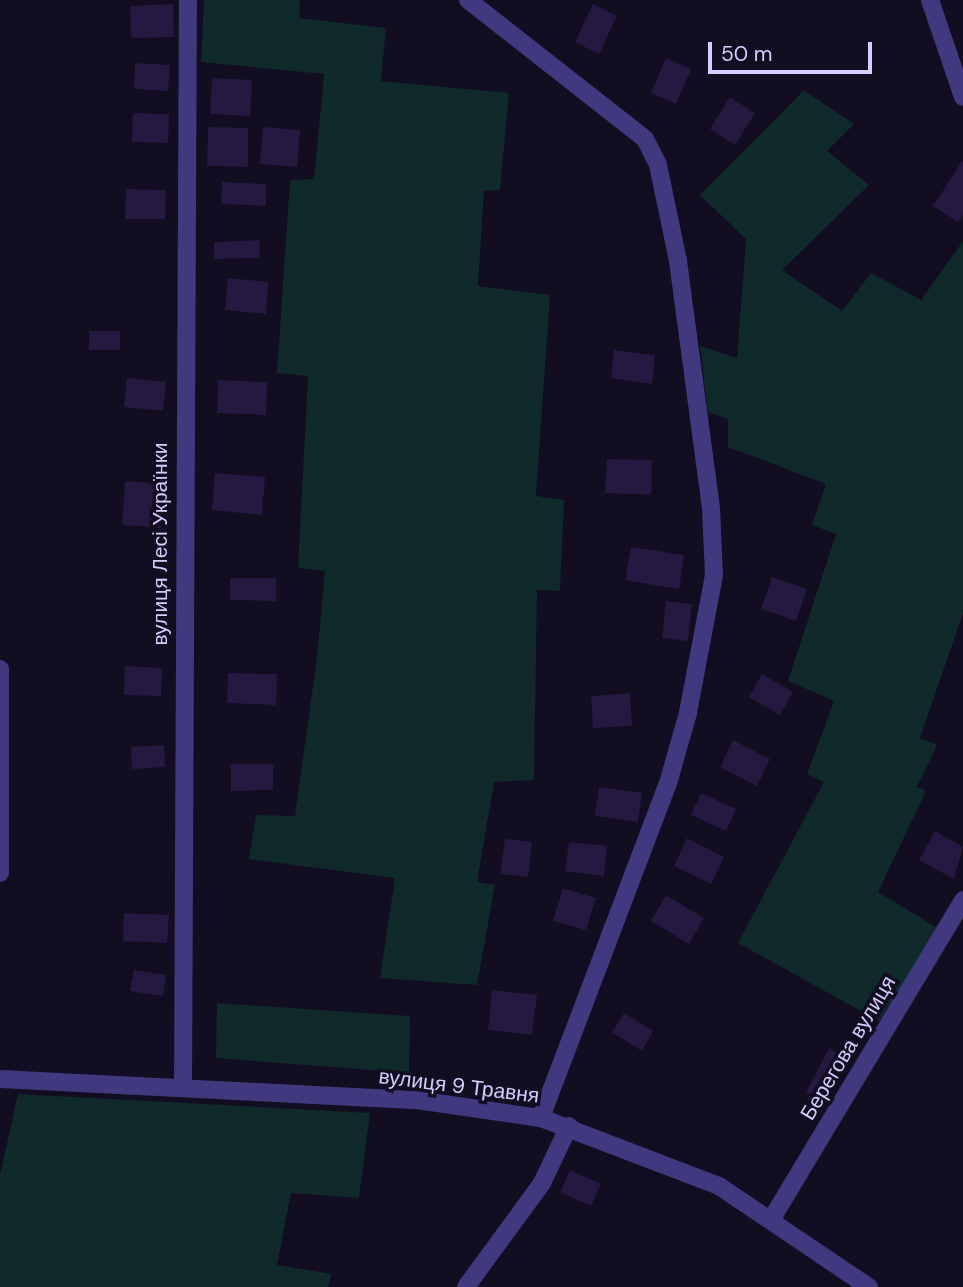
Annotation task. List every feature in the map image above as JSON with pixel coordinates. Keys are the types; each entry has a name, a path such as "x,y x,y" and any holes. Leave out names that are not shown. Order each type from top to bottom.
{"street":[{"name":"вулиця Лесі Українки","path":"183,1088 188,0"},
{"path":"468,0 649,147 678,261 711,509 713,586 688,713 541,1118"},
{"path":"930,0 963,97"},
{"path":"0,669 0,873"},
{"name":"Берегова вулиця","path":"771,1220 963,900"},
{"name":"вулиця 9 Травня","path":"0,1079 417,1100 541,1118 569,1126 719,1186 869,1287"},
{"path":"466,1287 542,1183 569,1126"}],"green space":[{"path":"204,0 300,0 299,18 386,28 381,81 509,93 500,190 484,191 478,286 550,295 536,496 564,500 560,591 537,590 534,780 494,782 477,882 495,885 477,985 380,978 395,878 249,859 256,815 295,816 317,657 325,571 298,568 308,376 277,373 290,180 314,179 324,74 201,62"},
{"path":"804,90 854,124 827,151 869,185 782,270 842,311 871,273 921,300 963,241 963,613 920,738 937,745 917,787 926,791 878,892 939,929 879,1021 738,943 824,782 807,774 834,701 788,681 836,534 812,525 826,484 728,447 728,419 708,412 700,346 737,358 746,239 700,195"},
{"path":"217,1003 410,1016 409,1073 216,1058"},
{"path":"18,1094 370,1113 359,1198 291,1193 277,1265 331,1274 328,1287 0,1287 0,1175"}],"building":[{"path":"173,4 174,37 131,38 130,6"},
{"path":"593,4 617,16 599,54 575,42"},
{"path":"666,58 691,69 676,104 651,93"},
{"path":"135,63 170,65 168,91 134,89"},
{"path":"212,78 252,80 250,116 210,114"},
{"path":"730,97 755,113 735,145 710,129"},
{"path":"133,113 169,114 168,143 132,142"},
{"path":"208,127 248,128 248,167 207,166"},
{"path":"263,127 300,130 297,167 260,164"},
{"path":"963,160 963,215 958,222 933,206"},
{"path":"222,182 266,184 266,206 221,204"},
{"path":"126,189 166,190 165,219 125,219"},
{"path":"259,240 260,258 214,259 214,242"},
{"path":"228,278 268,282 266,314 225,310"},
{"path":"89,331 120,331 120,350 89,350"},
{"path":"614,350 655,355 652,384 611,378"},
{"path":"127,378 166,382 163,411 124,407"},
{"path":"218,380 267,382 266,415 217,413"},
{"path":"607,459 652,460 651,495 605,493"},
{"path":"215,473 265,477 262,515 212,510"},
{"path":"125,481 165,484 161,528 122,525"},
{"path":"631,547 684,555 679,589 625,580"},
{"path":"772,577 807,589 796,621 761,609"},
{"path":"230,578 276,578 276,601 230,600"},
{"path":"666,601 692,604 688,641 662,638"},
{"path":"125,666 162,668 161,696 124,695"},
{"path":"228,673 277,674 276,705 227,703"},
{"path":"762,674 793,692 780,715 749,697"},
{"path":"630,693 632,726 593,728 591,696"},
{"path":"733,740 770,759 757,786 720,767"},
{"path":"164,745 165,767 132,769 131,747"},
{"path":"231,764 273,764 273,790 231,791"},
{"path":"599,787 642,793 638,822 595,816"},
{"path":"701,793 736,809 726,831 691,815"},
{"path":"935,831 963,847 954,879 919,860"},
{"path":"687,838 724,857 711,884 674,866"},
{"path":"505,839 532,842 528,877 500,874"},
{"path":"569,842 607,846 604,876 565,871"},
{"path":"563,888 596,898 586,930 553,921"},
{"path":"666,895 704,918 689,944 651,921"},
{"path":"124,913 169,915 167,943 123,941"},
{"path":"134,970 166,975 163,996 130,991"},
{"path":"492,990 537,995 532,1035 488,1030"},
{"path":"624,1013 653,1031 642,1051 612,1032"},
{"path":"829,1048 849,1059 826,1102 806,1092"},
{"path":"570,1170 601,1184 591,1206 560,1192"}]}
